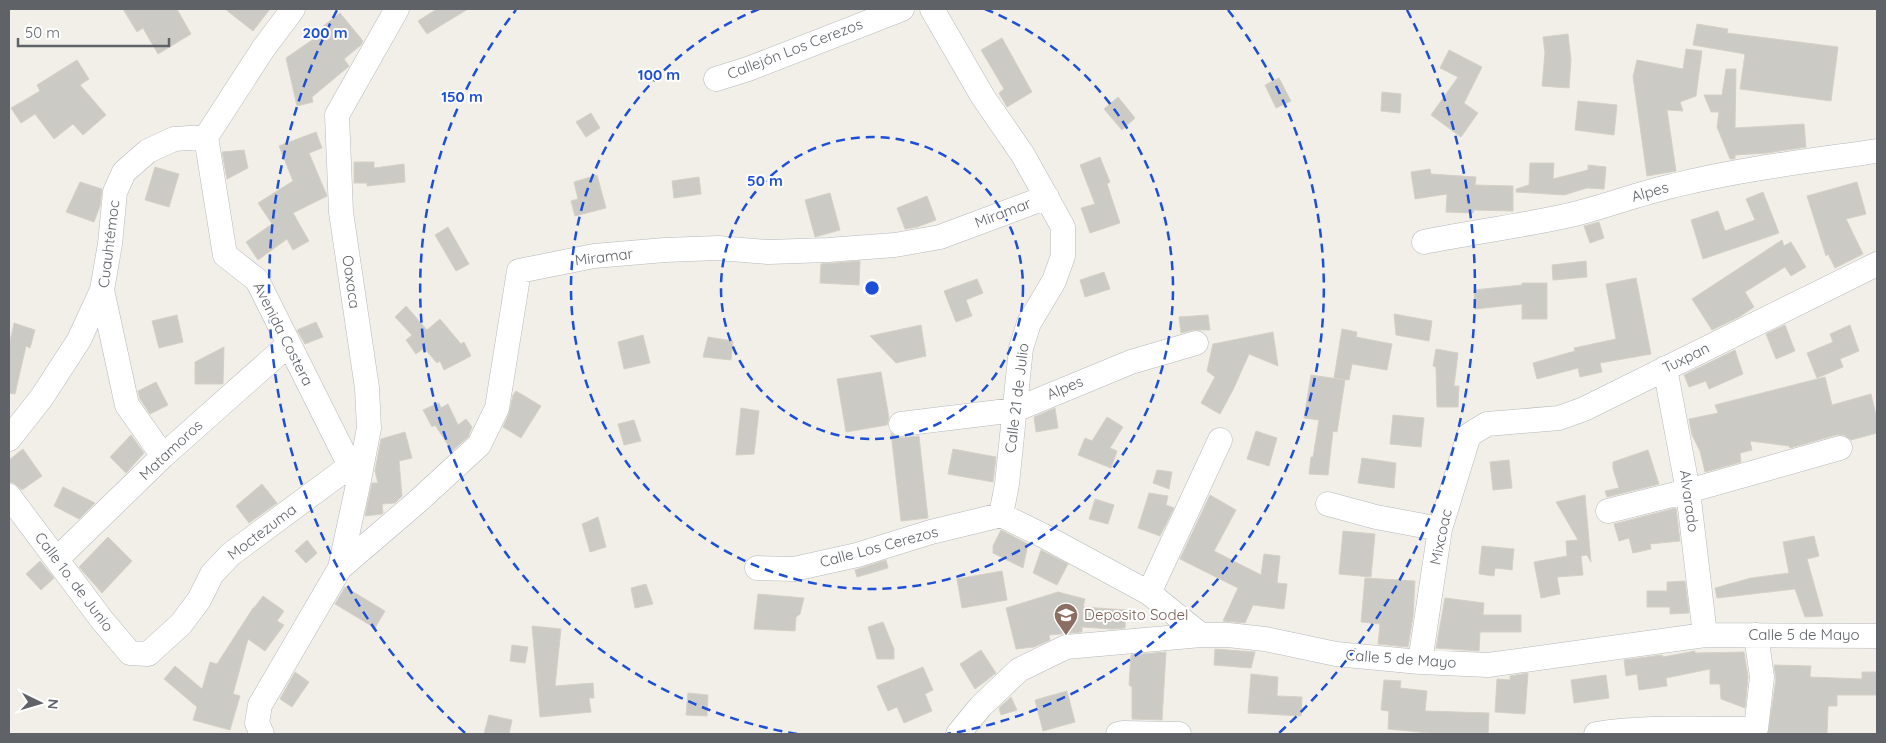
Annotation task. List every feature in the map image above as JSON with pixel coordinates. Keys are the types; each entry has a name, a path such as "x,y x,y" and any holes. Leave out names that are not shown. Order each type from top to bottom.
{"street":[{"path":"206,137 263,49 293,9"},
{"name":"Oaxaca","path":"340,568 354,473 369,428 367,396 341,212 337,114 398,9"},
{"name":"Callejón Los Cerezos","path":"716,79 748,69 902,9"},
{"name":"Calle 21 de Julio","path":"932,9 983,97 1023,154 1063,226 1063,256 1054,281 1029,323 1020,348 1007,484 1001,516"},
{"name":"Cuauhtémoc","path":"162,456 128,405 102,290 110,244 115,192 124,172 148,151 174,139 206,137"},
{"name":"Avenida Costera","path":"206,137 225,255 257,280 354,473"},
{"name":"Alpes","path":"1424,242 1523,225 1572,214 1671,186 1741,171 1877,151"},
{"name":"Miramar","path":"340,568 417,502 478,444 497,408 519,271 594,256 665,250 718,248 768,252 828,250 895,244 940,237 1047,197"},
{"name":"Tuxpan","path":"1487,424 1559,418 1584,409 1877,264"},
{"path":"9,439 42,397 79,340 102,290"},
{"name":"Alpes","path":"901,424 1015,410 1132,362 1196,343"},
{"name":"Matamoros","path":"58,559 162,456 288,344"},
{"name":"Alvarado","path":"1665,368 1688,491 1705,635"},
{"name":"Mixcoac","path":"1420,662 1440,529 1469,435 1487,424"},
{"path":"1149,594 1220,440"},
{"path":"1608,511 1688,491 1840,448"},
{"name":"Moctezuma","path":"148,654 181,624 199,600 212,574 231,554 354,473"},
{"name":"Calle 1o. de Junio","path":"9,496 102,620 130,653 148,654"},
{"path":"1328,504 1376,517 1440,529"},
{"path":"1001,516 1042,535 1149,594 1200,636"},
{"name":"Calle Los Cerezos","path":"756,568 794,569 858,555 931,532 1001,516"},
{"path":"262,734 257,723 260,704 340,568"},
{"name":"Calle 5 de Mayo","path":"958,734 981,706 1019,670 1066,647 1228,635 1265,639 1336,654 1420,662 1488,665 1705,635 1877,636"},
{"path":"1596,734 1666,729 1756,732 1762,676 1756,635"},
{"path":"1120,733 1179,734"}],"building":[{"path":"123,9 177,9 191,34 158,54 143,28 137,32"},
{"path":"225,9 270,9 253,31"},
{"path":"437,9 468,9 427,34 418,21"},
{"path":"340,13 363,41 361,45 344,59 349,66 312,97 313,102 297,106 286,58 325,31 322,27"},
{"path":"1697,24 1728,29 1727,33 1838,47 1831,101 1740,89 1745,54 1693,45"},
{"path":"1568,34 1571,60 1569,88 1542,86 1545,53 1543,37"},
{"path":"1002,38 1032,92 1007,107 999,93 1004,89 981,50"},
{"path":"1686,49 1702,51 1696,96 1680,102 1683,111 1667,110 1676,171 1647,176 1633,77 1637,60 1683,69"},
{"path":"1449,50 1482,67 1464,103 1478,113 1461,137 1431,115 1458,77 1440,68"},
{"path":"77,60 89,79 80,85 106,115 83,135 73,124 54,139 35,114 21,123 11,108 40,91 37,85"},
{"path":"1726,69 1736,69 1735,128 1804,124 1806,147 1767,153 1735,155 1735,159 1730,159 1717,127 1719,112 1711,112 1704,95 1722,95"},
{"path":"1279,78 1291,101 1276,108 1265,85"},
{"path":"1382,92 1401,94 1400,113 1381,111"},
{"path":"1118,97 1135,118 1122,130 1104,109"},
{"path":"1578,101 1617,105 1614,135 1575,130"},
{"path":"591,113 600,128 586,137 576,122"},
{"path":"316,132 322,148 309,153 327,196 293,213 309,241 293,250 287,239 258,260 246,242 272,224 258,203 293,181 279,146"},
{"path":"244,150 248,168 227,179 222,152"},
{"path":"1100,157 1110,182 1107,184 1120,223 1090,233 1081,208 1095,204 1080,165"},
{"path":"354,162 374,162 374,168 404,164 405,182 367,186 367,183 354,183"},
{"path":"1530,163 1554,163 1553,179 1588,170 1588,165 1606,167 1604,189 1587,188 1564,195 1516,192 1516,189 1529,185"},
{"path":"155,167 179,174 169,207 145,200"},
{"path":"1430,169 1431,174 1476,177 1475,185 1513,186 1513,211 1474,210 1473,213 1446,212 1447,194 1415,199 1411,172"},
{"path":"597,175 606,208 575,216 571,201 578,199 574,182"},
{"path":"699,177 701,194 674,198 672,181"},
{"path":"80,182 102,189 100,206 94,222 66,212"},
{"path":"1857,182 1866,214 1846,219 1863,254 1835,268 1828,254 1826,256 1807,196"},
{"path":"1763,192 1779,233 1703,259 1691,220 1718,211 1725,231 1755,220 1746,199"},
{"path":"830,193 840,230 815,237 805,200"},
{"path":"927,196 936,220 905,229 897,208"},
{"path":"1599,222 1604,238 1590,243 1584,226"},
{"path":"448,227 469,264 456,271 435,235"},
{"path":"1782,240 1784,246 1791,242 1806,267 1791,276 1785,267 1745,292 1754,307 1739,317 1712,330 1692,299"},
{"path":"860,261 859,285 820,283 821,264"},
{"path":"1586,261 1587,277 1553,280 1552,265"},
{"path":"1104,272 1110,289 1085,297 1080,280"},
{"path":"1636,278 1651,354 1600,363 1602,372 1580,377 1578,368 1537,379 1533,363 1575,351 1574,348 1616,339 1606,284"},
{"path":"977,279 983,293 966,300 972,316 956,322 944,291"},
{"path":"1522,283 1547,283 1547,319 1522,319 1522,304 1475,309 1474,290 1522,285"},
{"path":"406,306 427,330 440,319 461,344 464,342 471,356 444,370 440,361 437,363 424,348 416,354 406,340 412,335 395,317"},
{"path":"1394,314 1432,321 1429,341 1396,335"},
{"path":"177,315 183,342 159,348 152,321"},
{"path":"1208,315 1210,330 1193,330 1181,333 1179,317"},
{"path":"316,322 323,337 305,344 297,330"},
{"path":"14,323 35,330 30,348 26,346 15,394 9,393 9,346"},
{"path":"921,325 926,356 896,363 870,336"},
{"path":"1785,325 1795,351 1776,359 1766,334"},
{"path":"1850,325 1859,351 1840,359 1843,367 1817,378 1807,353 1833,342 1830,334"},
{"path":"1342,329 1357,332 1356,337 1392,344 1387,370 1352,364 1349,380 1334,378"},
{"path":"1273,332 1278,366 1249,354 1220,414 1201,403 1215,377 1207,371 1213,344"},
{"path":"643,335 650,363 624,369 618,342"},
{"path":"708,337 733,341 731,360 703,357"},
{"path":"224,347 223,384 195,384 195,362"},
{"path":"1436,349 1458,353 1454,386 1459,386 1458,407 1437,407 1436,367 1433,366"},
{"path":"1735,350 1743,374 1709,389 1706,381 1689,387 1684,375"},
{"path":"881,372 889,418 887,425 846,432 837,379"},
{"path":"1311,375 1345,380 1337,432 1333,431 1328,475 1309,474 1319,420 1304,418"},
{"path":"1825,377 1832,405 1871,394 1877,419 1877,433 1851,440 1844,435 1836,435 1790,448 1789,446 1750,441 1752,450 1740,453 1741,462 1705,472 1700,451 1692,435 1689,419 1718,413 1715,405"},
{"path":"156,382 168,405 150,414 140,399 138,391"},
{"path":"516,391 541,406 521,438 503,427"},
{"path":"439,403 441,408 448,404 458,425 466,419 472,427 468,437 452,451 435,425 432,427 423,410"},
{"path":"741,408 759,411 754,454 736,455"},
{"path":"1055,408 1058,428 1036,432 1034,417"},
{"path":"1393,415 1424,418 1421,447 1390,444"},
{"path":"1107,417 1123,427 1110,448 1117,451 1111,468 1078,455 1085,438 1092,441"},
{"path":"634,420 641,441 624,445 618,424"},
{"path":"1256,431 1277,438 1269,466 1247,459"},
{"path":"405,432 412,458 399,461 402,496 395,503 382,504 382,514 365,516 372,483 378,483 375,471 381,439"},
{"path":"891,433 896,437 902,438 919,436 928,518 901,521"},
{"path":"131,435 144,453 126,473 110,457"},
{"path":"23,449 42,476 22,490 9,482 9,460"},
{"path":"953,449 996,457 993,482 948,474"},
{"path":"1648,450 1659,484 1607,497 1605,491 1619,488 1613,469 1613,462"},
{"path":"1362,458 1396,463 1394,488 1358,483"},
{"path":"1509,460 1512,488 1493,490 1490,462"},
{"path":"1157,470 1172,472 1169,489 1153,483"},
{"path":"262,484 277,503 249,523 236,506"},
{"path":"63,487 95,503 79,519 54,506"},
{"path":"1149,493 1168,496 1166,505 1174,508 1160,536 1138,528"},
{"path":"1210,495 1236,510 1214,551 1261,575 1264,554 1280,556 1277,583 1287,584 1284,609 1253,605 1245,623 1223,621 1238,588 1180,559"},
{"path":"1585,495 1591,562 1587,555 1581,556 1583,575 1557,577 1560,594 1541,598 1534,562 1567,556 1566,541 1578,540 1556,502"},
{"path":"1095,499 1114,505 1108,524 1089,519"},
{"path":"1676,508 1680,541 1650,544 1651,549 1633,553 1629,538 1619,541 1614,524"},
{"path":"598,517 606,547 590,552 582,524"},
{"path":"1001,530 1028,544 1023,568 993,553 993,546"},
{"path":"1343,531 1375,534 1371,577 1339,574"},
{"path":"1814,536 1819,556 1807,559 1823,616 1805,617 1795,589 1717,598 1715,588 1751,578 1789,573 1783,542"},
{"path":"108,537 132,561 102,593 79,567"},
{"path":"307,540 317,553 306,563 295,551"},
{"path":"1482,546 1514,549 1512,570 1495,568 1494,576 1479,574"},
{"path":"1041,550 1068,564 1057,585 1033,573"},
{"path":"886,560 888,568 857,577 855,570"},
{"path":"40,561 54,578 41,590 26,574"},
{"path":"1002,571 1007,600 962,608 957,579"},
{"path":"1365,578 1415,581 1413,616 1408,647 1378,644 1380,624 1361,622"},
{"path":"1685,581 1689,613 1670,614 1670,607 1647,607 1647,591 1667,591 1667,582"},
{"path":"646,584 653,604 635,608 631,588"},
{"path":"345,587 385,611 375,628 335,604"},
{"path":"1058,592 1085,599 1083,607 1126,610 1125,628 1082,627 1082,632 1049,635 1050,640 1034,647 1016,649 1006,608"},
{"path":"758,594 804,598 800,614 796,617 795,631 754,629"},
{"path":"263,596 284,611 277,621 284,625 265,651 248,639 233,694 240,696 230,730 193,720 197,707 164,679 175,666 202,689 210,662 217,664 253,608"},
{"path":"1445,598 1484,603 1483,615 1521,615 1521,632 1480,632 1479,651 1436,648"},
{"path":"883,622 894,649 894,659 877,659 868,627"},
{"path":"532,626 561,629 555,686 593,683 594,698 589,698 591,712 540,717"},
{"path":"512,645 528,647 525,663 510,661"},
{"path":"1215,649 1255,652 1251,668 1214,665"},
{"path":"981,650 996,673 975,689 960,664"},
{"path":"1695,651 1695,653 1744,652 1748,677 1745,708 1721,699 1720,684 1710,684 1710,669 1666,678 1667,686 1639,690 1637,674 1626,676 1624,660 1662,655 1663,657"},
{"path":"1166,652 1162,720 1132,719 1132,687 1129,685 1131,655"},
{"path":"1774,665 1811,666 1810,677 1862,679 1862,672 1877,672 1877,695 1837,695 1837,706 1828,706 1827,734 1768,734 1776,679"},
{"path":"923,667 933,690 925,694 932,711 904,723 897,707 888,711 877,686"},
{"path":"295,672 309,682 292,707 280,699"},
{"path":"1528,673 1525,714 1495,712 1497,679 1510,680 1510,676"},
{"path":"1251,674 1278,677 1277,696 1302,697 1301,716 1248,713"},
{"path":"1606,675 1609,698 1574,703 1571,680"},
{"path":"1384,680 1401,681 1400,688 1427,691 1425,711 1489,713 1488,734 1440,734 1388,729 1389,711 1381,710"},
{"path":"1067,691 1075,722 1043,731 1035,700"},
{"path":"688,693 708,695 707,716 686,715"},
{"path":"1011,697 1017,710 1001,715 999,708"},
{"path":"489,715 512,720 509,734 484,734"}],"place":[{"name":"Deposito Sodel","path":"1066,636"}]}
